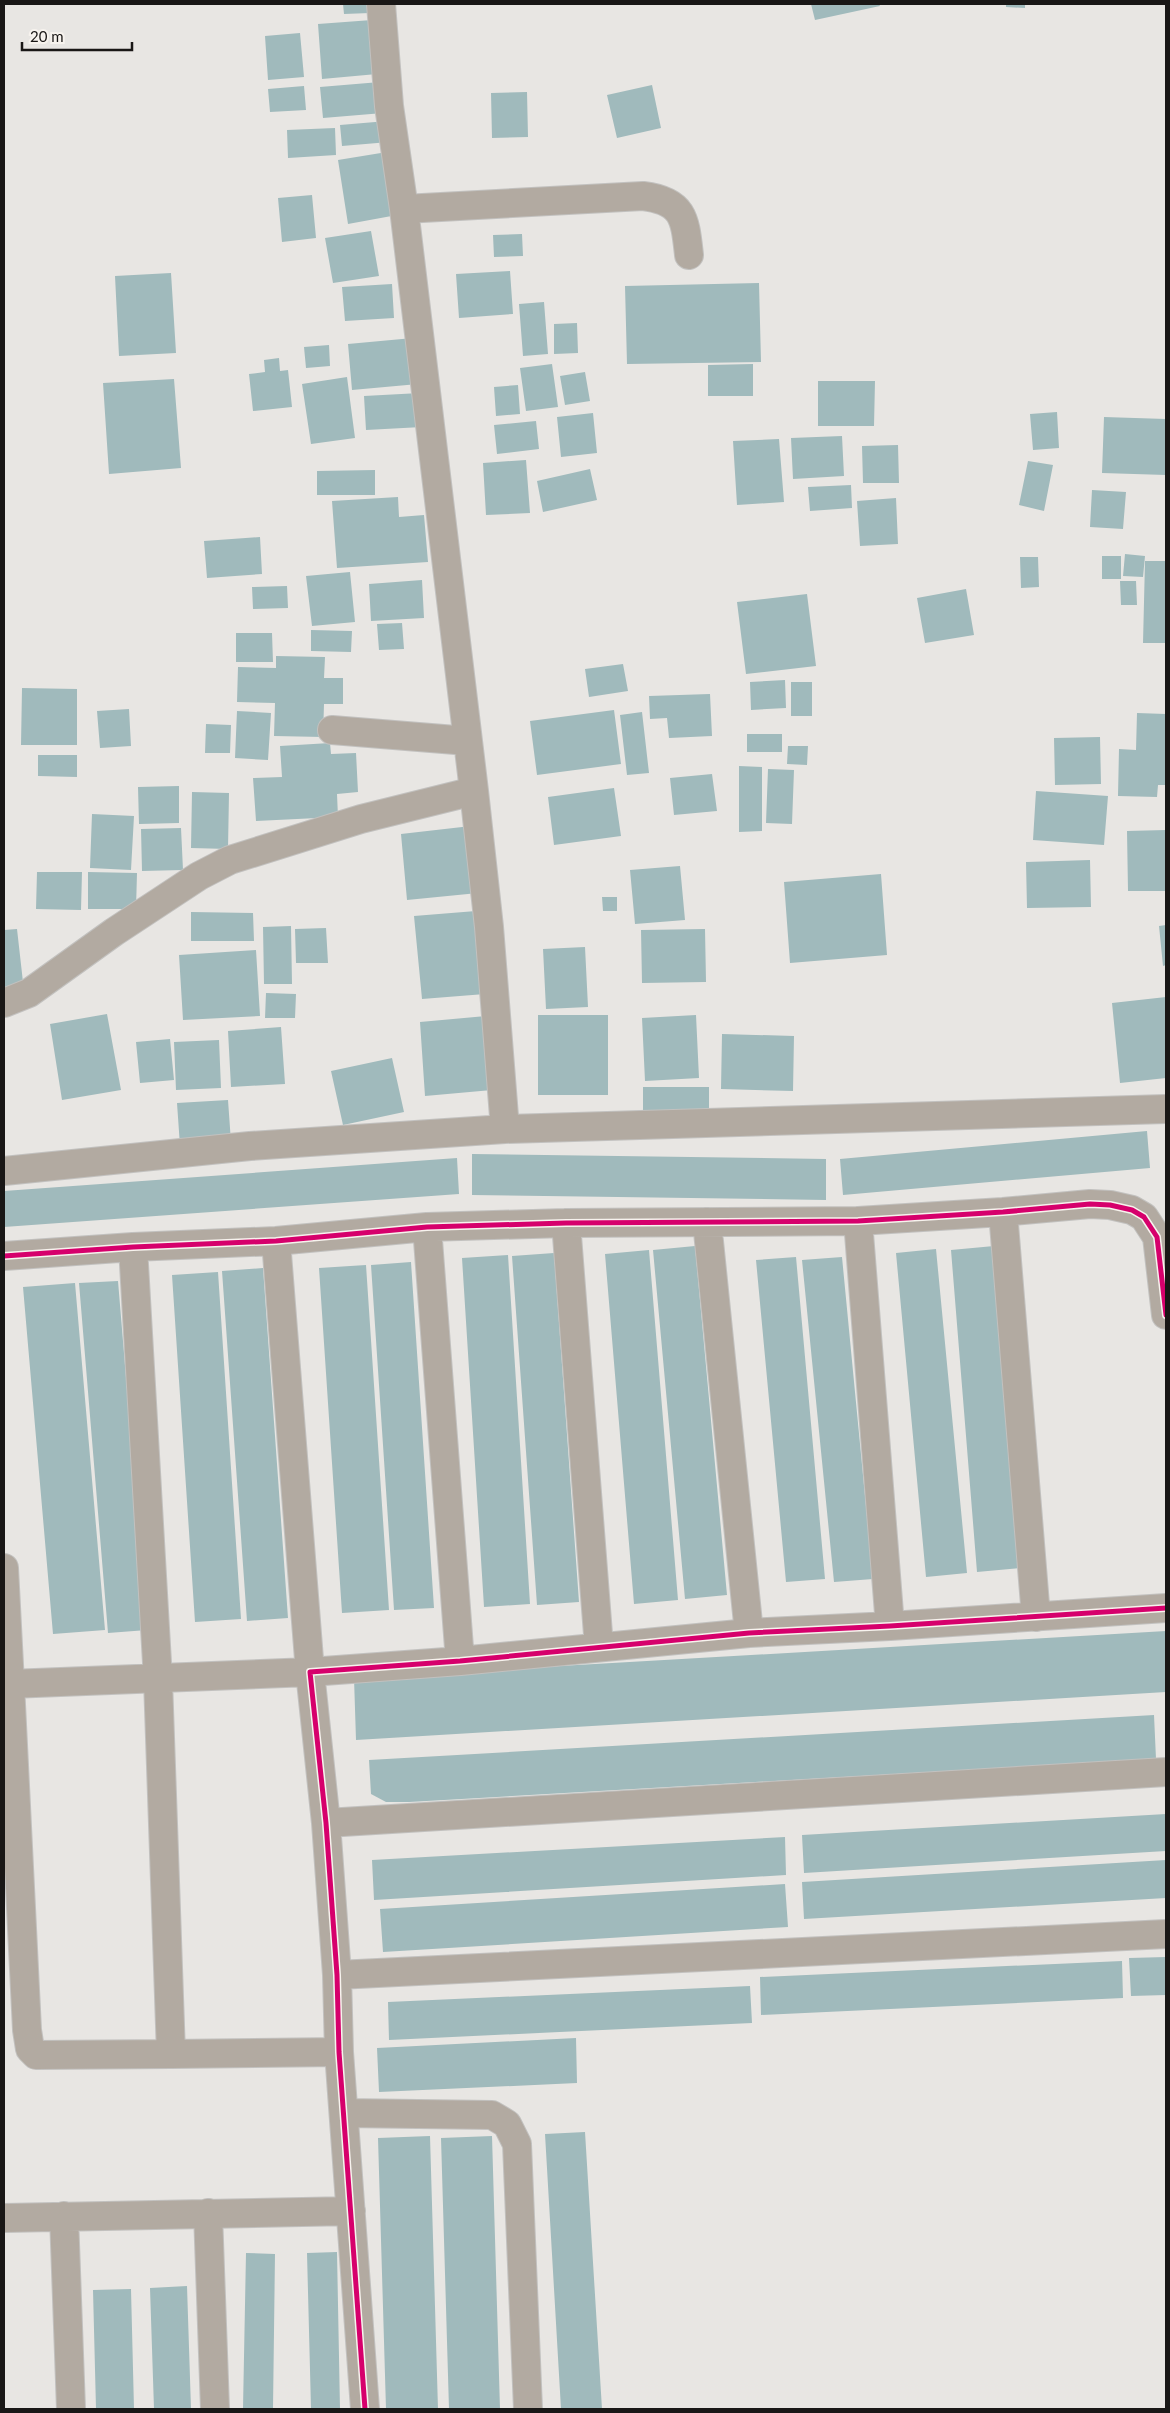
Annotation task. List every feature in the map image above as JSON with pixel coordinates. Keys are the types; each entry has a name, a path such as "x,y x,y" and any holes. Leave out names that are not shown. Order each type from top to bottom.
{"street":[{"path":"381,4 389,106 404,209 489,927 505,1129"},
{"path":"404,209 643,196 659,198 670,204 685,221 688,255"},
{"path":"332,730 468,741"},
{"path":"4,1004 29,993 114,932 199,876 230,860 362,819 474,791"},
{"path":"4,1171 250,1146 505,1129 1166,1109"},
{"path":"4,1256 133,1247 276,1241 427,1226 858,1221 1110,1204 1132,1210 1144,1217 1157,1238 1166,1300"},
{"path":"1003,1212 1036,1618"},
{"path":"858,1221 890,1626"},
{"path":"707,1222 748,1633"},
{"path":"566,1223 598,1647"},
{"path":"427,1226 460,1661"},
{"path":"276,1241 310,1672 326,1822 337,1975 339,2052 365,2409"},
{"path":"133,1247 158,1680 171,2054"},
{"path":"4,1568 7,1684 27,2030 30,2049 36,2055 339,2052"},
{"path":"7,1684 158,1680 310,1672 460,1661 748,1633 1036,1618 1166,1608"},
{"path":"326,1822 1166,1772"},
{"path":"337,1975 1166,1934"},
{"path":"344,2113 492,2115 507,2124 517,2144 528,2409"},
{"path":"4,2218 351,2211"},
{"path":"208,2214 215,2409"},
{"path":"64,2216 71,2409"}],"building":[{"path":"343,4 370,4 370,13 344,14"},
{"path":"811,4 879,4 880,6 815,20"},
{"path":"1006,4 1025,4 1025,8 1006,7"},
{"path":"372,20 377,74 322,79 318,24"},
{"path":"300,33 304,77 268,80 265,36"},
{"path":"380,82 383,113 323,118 320,87"},
{"path":"652,85 661,128 617,138 607,95"},
{"path":"304,86 306,110 270,112 268,89"},
{"path":"527,92 528,137 492,138 491,93"},
{"path":"387,121 389,142 342,146 340,125"},
{"path":"335,128 336,155 288,158 287,130"},
{"path":"387,152 397,215 348,224 338,160"},
{"path":"312,195 316,238 282,242 278,198"},
{"path":"371,231 379,276 333,283 325,238"},
{"path":"522,234 523,256 494,257 493,235"},
{"path":"510,271 513,314 459,318 456,274"},
{"path":"171,273 176,353 119,356 115,276"},
{"path":"759,283 761,362 627,364 625,286"},
{"path":"392,284 394,318 345,321 342,287"},
{"path":"544,302 548,354 523,356 519,304"},
{"path":"577,323 578,353 554,354 554,324"},
{"path":"413,338 418,384 352,390 348,344"},
{"path":"329,345 330,366 306,368 304,347"},
{"path":"279,358 280,371 288,370 292,407 253,411 249,374 265,372 264,360"},
{"path":"552,364 558,407 526,411 520,368"},
{"path":"753,364 753,396 708,396 708,365"},
{"path":"585,372 590,401 565,405 560,376"},
{"path":"347,377 355,438 311,444 302,384"},
{"path":"174,379 181,468 109,474 103,383"},
{"path":"818,381 875,381 874,426 818,426"},
{"path":"518,385 520,414 496,416 494,387"},
{"path":"420,393 422,427 366,430 364,396"},
{"path":"1057,412 1059,448 1033,450 1030,414"},
{"path":"593,413 597,453 561,457 557,417"},
{"path":"1104,417 1166,419 1166,475 1102,473"},
{"path":"536,421 539,449 497,454 494,425"},
{"path":"842,436 844,476 793,479 791,438"},
{"path":"779,439 784,502 737,505 733,441"},
{"path":"898,445 899,483 863,483 862,446"},
{"path":"526,460 530,513 486,515 483,463"},
{"path":"1028,461 1053,465 1044,511 1019,505"},
{"path":"590,469 597,500 543,512 537,481"},
{"path":"375,470 375,495 317,495 317,471"},
{"path":"851,485 852,508 810,511 808,487"},
{"path":"1092,490 1126,492 1123,529 1090,527"},
{"path":"398,497 399,517 424,515 428,562 337,568 332,501"},
{"path":"896,498 898,544 860,546 857,501"},
{"path":"260,537 262,574 207,578 204,541"},
{"path":"1125,554 1145,556 1143,577 1123,576"},
{"path":"1102,556 1121,556 1121,579 1102,579"},
{"path":"1020,557 1038,557 1039,587 1021,588"},
{"path":"1145,561 1166,561 1166,643 1143,643"},
{"path":"350,572 355,622 312,626 306,576"},
{"path":"422,580 424,618 371,621 369,584"},
{"path":"1120,581 1136,581 1137,605 1121,605"},
{"path":"287,586 288,608 253,609 252,587"},
{"path":"966,589 974,635 925,643 917,598"},
{"path":"807,594 816,666 746,674 737,602"},
{"path":"402,623 404,649 379,650 377,624"},
{"path":"311,630 352,631 351,652 311,651"},
{"path":"236,633 272,633 273,662 236,662"},
{"path":"276,656 325,657 324,678 343,678 343,704 324,704 323,737 274,736 275,703 237,702 238,667 276,668"},
{"path":"623,664 628,691 589,697 585,669"},
{"path":"785,680 786,708 751,710 750,682"},
{"path":"791,682 812,682 812,716 791,716"},
{"path":"22,688 77,689 77,745 21,745"},
{"path":"710,694 712,736 669,738 667,718 650,719 649,696"},
{"path":"129,709 131,746 100,748 97,711"},
{"path":"614,710 621,764 537,775 530,721"},
{"path":"237,711 271,713 268,760 235,758"},
{"path":"642,712 649,773 627,775 620,715"},
{"path":"1137,713 1166,714 1166,785 1158,785 1157,797 1118,796 1119,749 1136,750"},
{"path":"206,724 231,725 230,753 205,753"},
{"path":"747,734 782,734 782,752 747,752"},
{"path":"1100,737 1101,784 1055,785 1054,738"},
{"path":"330,743 331,754 356,753 358,792 337,794 338,817 256,821 253,778 282,777 280,746"},
{"path":"788,746 808,746 807,765 787,764"},
{"path":"38,755 77,755 77,777 38,776"},
{"path":"739,766 762,767 762,831 739,832"},
{"path":"768,769 794,770 792,824 766,823"},
{"path":"712,774 717,811 674,815 670,778"},
{"path":"179,786 179,823 139,824 138,787"},
{"path":"614,788 621,836 554,845 548,797"},
{"path":"1036,791 1108,796 1104,845 1033,840"},
{"path":"192,792 229,793 228,849 191,848"},
{"path":"92,814 134,816 131,870 90,868"},
{"path":"471,826 478,893 407,900 401,834"},
{"path":"181,828 183,870 142,871 141,829"},
{"path":"1166,830 1166,891 1128,891 1127,831"},
{"path":"1090,860 1091,907 1027,908 1026,862"},
{"path":"680,866 685,920 635,924 630,870"},
{"path":"37,872 82,872 81,910 36,909"},
{"path":"88,872 137,873 136,909 88,909"},
{"path":"881,874 887,955 790,963 784,882"},
{"path":"602,897 617,897 617,911 603,911"},
{"path":"476,911 485,994 422,999 414,916"},
{"path":"191,912 253,913 254,941 191,941"},
{"path":"1166,925 1166,965 1163,966 1159,926"},
{"path":"291,926 292,984 264,984 263,927"},
{"path":"326,928 328,963 296,963 295,929"},
{"path":"17,929 24,991 4,993 4,930"},
{"path":"705,929 706,982 642,983 641,930"},
{"path":"585,947 588,1007 546,1009 543,949"},
{"path":"256,950 260,1016 183,1020 179,955"},
{"path":"266,993 296,994 295,1018 265,1018"},
{"path":"1166,997 1166,1078 1120,1083 1112,1003"},
{"path":"107,1014 121,1090 62,1100 50,1024"},
{"path":"538,1015 608,1015 608,1095 538,1095"},
{"path":"696,1015 699,1078 645,1081 642,1018"},
{"path":"486,1016 492,1090 425,1096 420,1022"},
{"path":"281,1027 285,1084 231,1087 228,1031"},
{"path":"722,1034 794,1036 793,1091 721,1089"},
{"path":"170,1039 174,1080 140,1083 136,1042"},
{"path":"219,1040 221,1088 176,1090 174,1042"},
{"path":"392,1058 404,1112 343,1125 331,1071"},
{"path":"643,1087 709,1087 709,1115 643,1115"},
{"path":"228,1100 231,1142 180,1146 177,1103"},
{"path":"1147,1131 1150,1168 843,1195 840,1159"},
{"path":"472,1154 826,1159 826,1200 472,1195"},
{"path":"457,1158 459,1194 4,1227 4,1191"},
{"path":"695,1246 727,1595 685,1599 653,1250"},
{"path":"994,1246 1020,1568 977,1572 951,1250"},
{"path":"936,1249 967,1573 926,1577 896,1253"},
{"path":"649,1250 678,1600 634,1604 605,1254"},
{"path":"554,1253 579,1602 537,1605 512,1256"},
{"path":"508,1255 530,1604 484,1607 462,1258"},
{"path":"796,1257 825,1579 786,1582 756,1260"},
{"path":"842,1257 873,1579 834,1582 802,1260"},
{"path":"411,1262 434,1608 394,1610 371,1265"},
{"path":"366,1265 389,1610 342,1613 319,1268"},
{"path":"263,1268 288,1618 247,1621 222,1271"},
{"path":"218,1272 241,1619 195,1622 172,1275"},
{"path":"118,1281 147,1630 108,1633 79,1283"},
{"path":"75,1283 105,1630 53,1634 23,1287"},
{"path":"1166,1631 1166,1692 356,1740 354,1678"},
{"path":"1154,1715 1156,1759 409,1802 386,1802 371,1794 369,1760"},
{"path":"1166,1814 1166,1851 804,1873 802,1835"},
{"path":"785,1837 786,1875 374,1900 372,1860"},
{"path":"1166,1860 1166,1898 804,1919 802,1882"},
{"path":"785,1884 788,1927 383,1952 380,1909"},
{"path":"1166,1957 1166,1995 1131,1996 1129,1958"},
{"path":"1122,1961 1123,1998 761,2015 760,1977"},
{"path":"750,1986 752,2023 389,2040 388,2002"},
{"path":"576,2038 577,2083 379,2092 377,2048"},
{"path":"585,2132 602,2409 561,2409 545,2134"},
{"path":"430,2136 438,2409 386,2409 378,2138"},
{"path":"492,2136 500,2409 449,2409 441,2138"},
{"path":"337,2252 340,2409 311,2409 307,2253"},
{"path":"246,2253 275,2254 273,2409 243,2409"},
{"path":"187,2286 191,2409 154,2409 150,2288"},
{"path":"131,2289 134,2409 96,2409 93,2290"}],"cycle path":[{"path":"4,1256 133,1247 276,1241 427,1227 566,1223 858,1221 1003,1212 1090,1204 1110,1205 1132,1210 1144,1217 1157,1237 1166,1315"},
{"path":"365,2409 339,2052 337,1975 326,1823 310,1672 460,1661 749,1633 1166,1608"}]}
